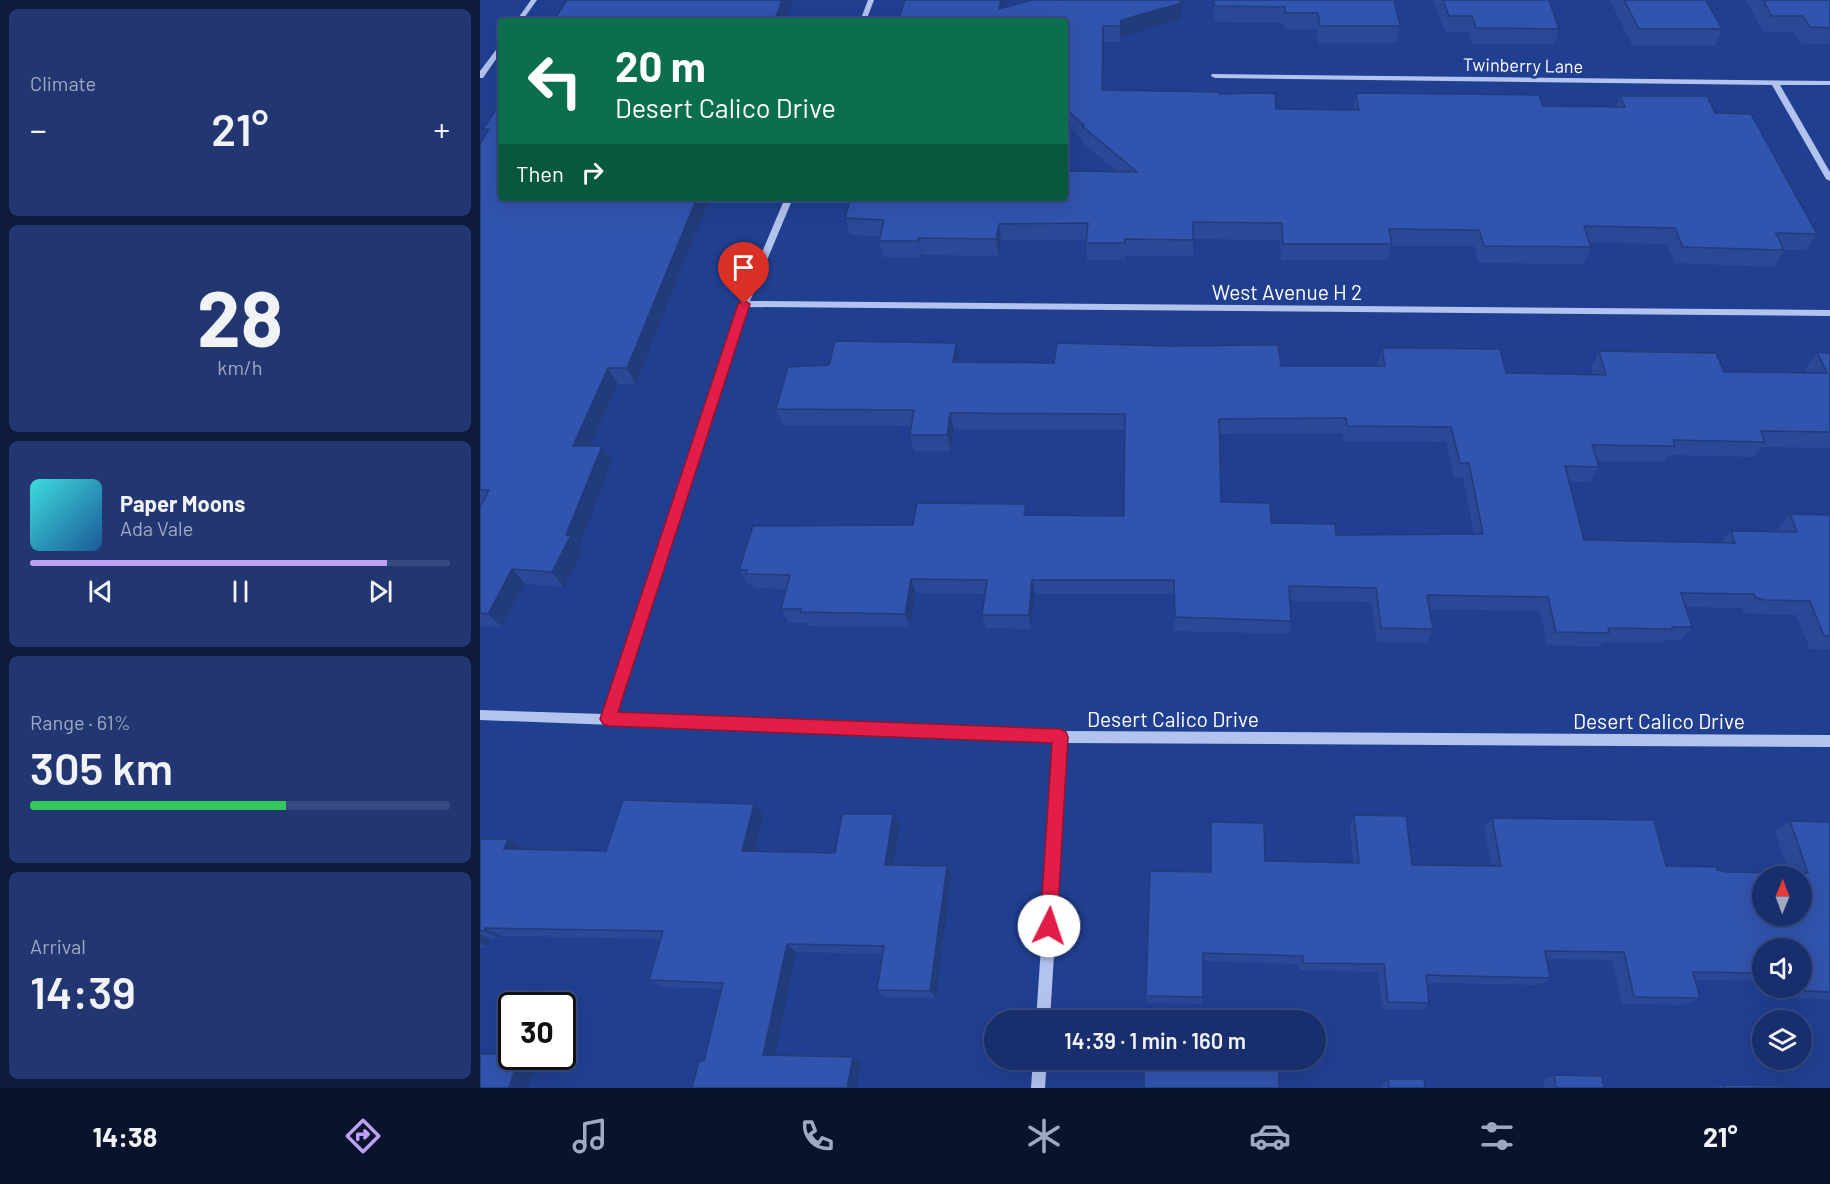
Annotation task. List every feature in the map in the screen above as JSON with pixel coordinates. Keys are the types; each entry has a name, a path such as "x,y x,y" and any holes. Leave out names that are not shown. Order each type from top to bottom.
{"street":[{"path":"521,18 534,0"},
{"path":"863,18 871,0"},
{"path":"480,76 498,50"},
{"name":"Twinberry Lane","path":"1215,76 1830,83"},
{"path":"1775,83 1830,179"},
{"path":"608,719 744,304 788,201"},
{"name":"West Avenue H 2","path":"744,304 1830,313"},
{"name":"Desert Calico Drive","path":"480,715 1061,737 1830,741"},
{"path":"1044,1010 1061,737"},
{"path":"1038,1088 1039,1070"}],"building":[{"path":"567,0 782,0 775,18 555,18"},
{"path":"905,0 1001,0 999,9 1033,0 1179,0 1182,3 1121,20 1120,26 1103,26 1102,90 1275,94 1276,109 1359,110 1356,93 1539,95 1543,106 1625,107 1620,96 1707,96 1715,113 1751,114 1817,234 1776,233 1784,250 1683,247 1675,228 1584,226 1591,247 1484,246 1479,230 1389,229 1392,244 1283,244 1282,223 1193,222 1193,240 1125,239 1125,243 1086,243 1088,223 999,224 996,239 918,238 918,241 879,241 884,220 845,218 850,201 1068,201 1068,171 1137,172 1082,126 1084,125 1068,111 1068,18 899,18"},
{"path":"1214,0 1394,0 1400,26 1320,26 1318,13 1285,13 1285,7 1214,6"},
{"path":"1443,0 1549,0 1559,29 1476,28 1472,16 1449,16"},
{"path":"1624,0 1706,0 1722,29 1639,29"},
{"path":"1763,0 1830,0 1830,28 1810,27 1803,16 1772,16"},
{"path":"498,106 498,201 696,201 627,368 608,368 573,446 602,446 566,535 571,535 552,572 512,569 488,614 480,613 480,507 489,490 480,490 480,144 489,129 483,129"},
{"path":"835,341 956,343 953,362 1054,363 1057,343 1172,346 1278,345 1281,366 1385,366 1382,348 1500,349 1506,373 1606,375 1599,351 1716,353 1724,372 1827,373 1817,352 1830,353 1830,432 1761,431 1765,442 1673,440 1675,446 1592,445 1599,467 1565,466 1584,540 1735,543 1731,531 1797,532 1790,514 1830,515 1830,636 1824,636 1810,601 1766,600 1756,598 1754,594 1681,593 1692,627 1608,628 1609,633 1556,632 1548,597 1427,595 1433,629 1381,628 1376,588 1289,586 1291,621 1175,617 1174,580 1032,580 1029,615 982,615 987,580 911,579 905,614 800,612 801,609 781,609 790,575 746,574 747,570 739,570 753,526 913,525 917,503 1026,504 1024,515 1124,516 1125,414 950,413 947,435 910,435 914,410 776,409 788,367 829,365","holes":["1346,418 1347,426 1451,427 1460,463 1469,463 1483,534 1336,535 1335,524 1271,523 1270,503 1221,502 1219,419"]},
{"path":"623,800 754,804 742,851 835,853 842,814 893,814 885,865 947,866 930,991 877,990 884,946 787,944 763,1055 853,1057 847,1088 692,1088 699,1061 704,1061 723,983 649,980 663,931 485,928 484,931 480,931 480,839 508,839 504,849 606,851"},
{"path":"1354,815 1406,816 1412,865 1501,866 1492,818 1654,820 1666,866 1717,867 1717,870 1727,872 1752,872 1752,926 1812,926 1812,866 1806,866 1790,821 1830,822 1830,992 1812,991 1812,938 1752,938 1752,973 1693,972 1700,998 1634,997 1624,952 1545,951 1550,978 1426,975 1429,1003 1388,1002 1384,964 1303,963 1303,956 1203,953 1203,997 1146,996 1150,871 1211,872 1211,822 1264,823 1265,861 1359,863"},
{"path":"480,1054 498,1054 498,1070 515,1070 509,1088 480,1088"},
{"path":"1279,1070 1279,1088 1144,1088 1144,1071"},
{"path":"1554,1075 1602,1076 1604,1088 1556,1088"},
{"path":"1388,1079 1424,1079 1425,1088 1389,1088"},
{"path":"1724,1085 1792,1086 1792,1088 1724,1088"}],"route":[{"path":"744,304 608,719 1061,737 1049,926"}]}
